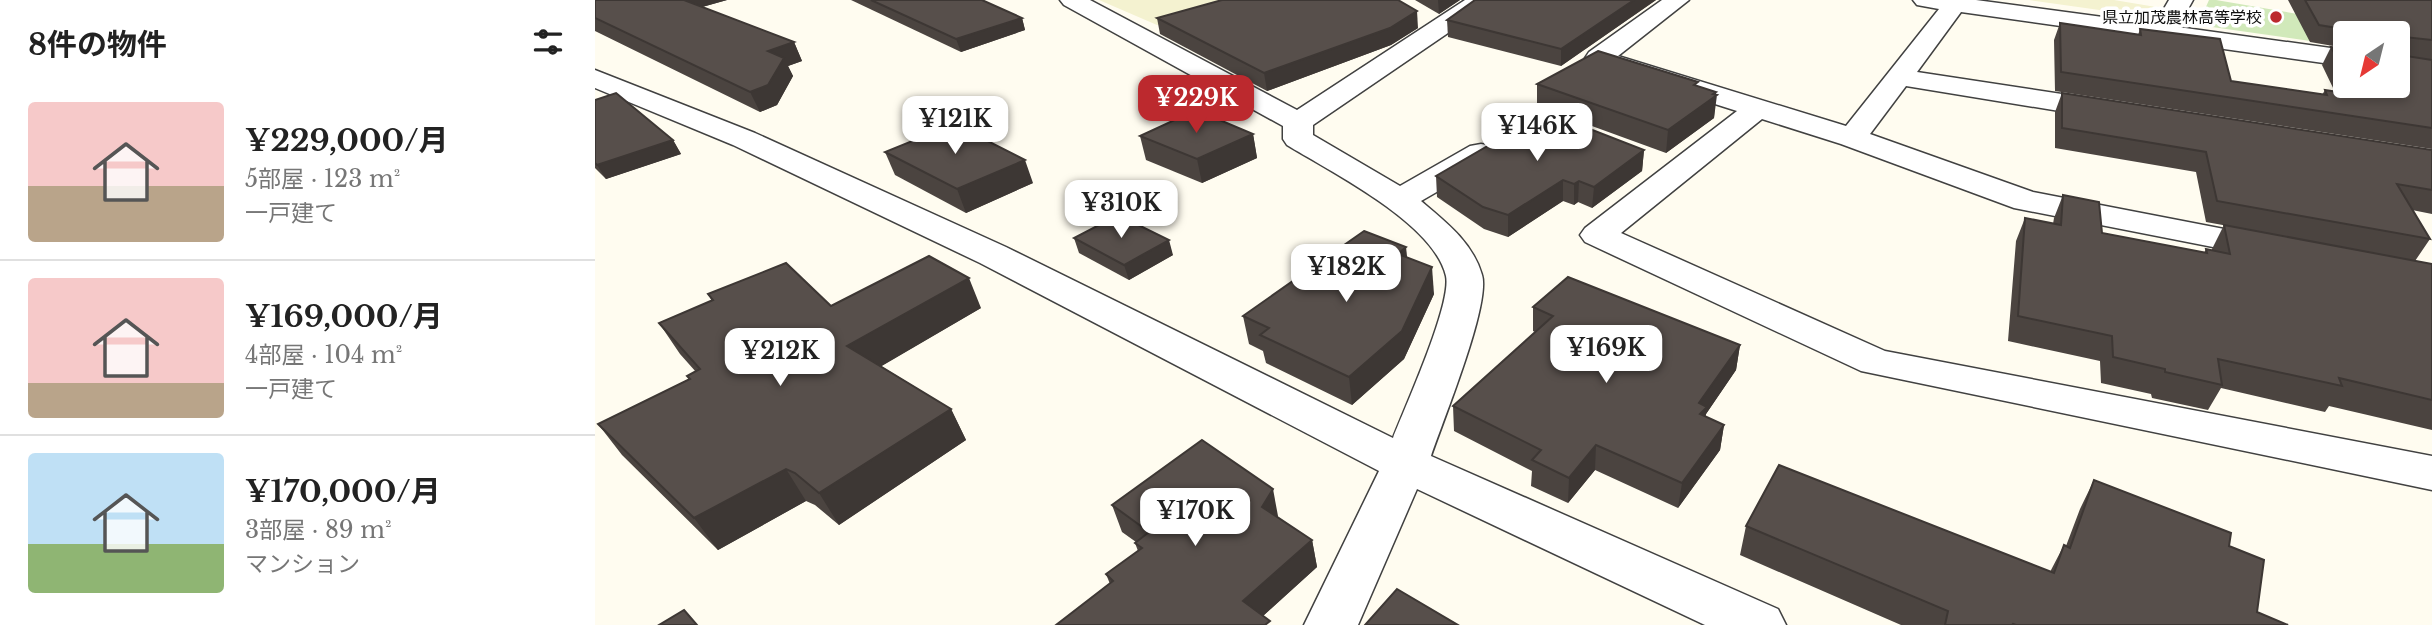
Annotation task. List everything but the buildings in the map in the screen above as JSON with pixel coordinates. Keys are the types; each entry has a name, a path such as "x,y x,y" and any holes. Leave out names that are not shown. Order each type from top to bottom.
{"street":[{"path":"1072,0 1298,122"},
{"path":"1298,122 1481,0"},
{"path":"1677,0 1598,58 1756,110 1852,138 2026,201 2297,253"},
{"path":"1924,0 2333,56"},
{"path":"2162,33 2181,0"},
{"path":"1852,138 1955,4"},
{"path":"1417,14 1440,28"},
{"path":"1901,77 2132,114"},
{"path":"595,78 744,139 993,255 1405,464 1759,625"},
{"path":"1756,110 1665,166 1597,235 1875,362 2432,473"},
{"path":"1298,122 1298,139 1400,200 1447,242 1465,278 1457,326 1405,464 1331,625"},
{"path":"1400,200 1507,138"}],"shaded area":[{"path":"1099,0 1248,0 1157,25"},
{"path":"2029,0 2114,0 2162,8 2156,18"}],"green space":[{"path":"2209,0 2339,21 2333,21 2333,44 2198,25"}],"place":[{"name":"県立加茂農林高等学校","path":"2276,17"}]}
